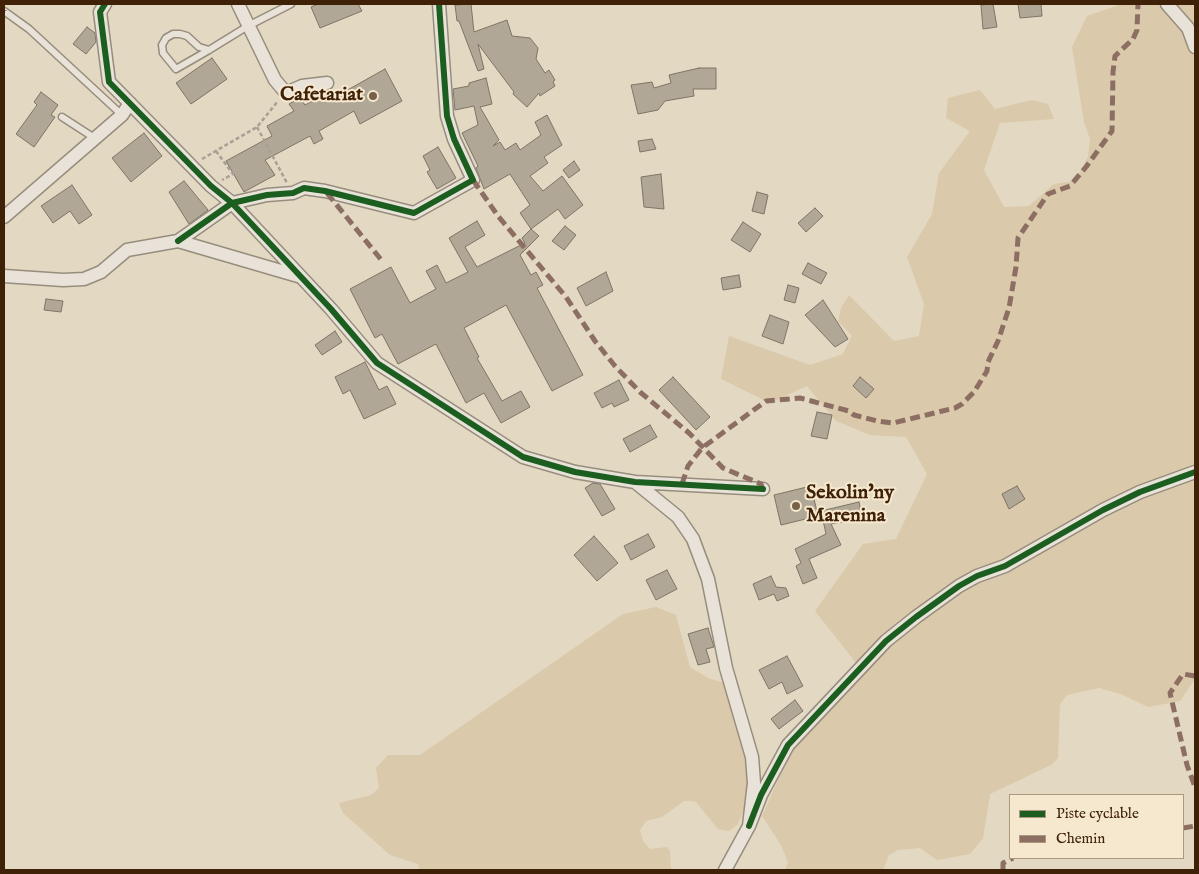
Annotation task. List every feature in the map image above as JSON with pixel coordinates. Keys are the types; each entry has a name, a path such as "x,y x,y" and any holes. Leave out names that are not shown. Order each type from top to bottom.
{"street":[{"path":"105,4 100,12 109,82 211,186 232,203 377,363 523,457 575,472 634,482 763,489"},
{"path":"238,4 275,80 286,93 302,86 327,83"},
{"path":"4,276 63,280 84,279 101,272 127,250 178,241 232,203 304,188 325,191 414,213 473,180 454,139 447,116 439,4"},
{"path":"1167,4 1188,28 1195,48"},
{"path":"4,217 96,139 122,115 130,103"},
{"path":"178,241 300,277"},
{"path":"726,870 749,826 761,795 788,745 886,641 965,582 1005,566 1103,510 1140,492 1195,472"},
{"path":"634,482 678,517 693,538 708,579 726,668 752,757 754,783 749,826"}],"lane":[{"path":"209,50 199,47 187,36 180,34 173,34 166,38 162,44 163,53 176,69 209,50 248,26 291,4"},
{"path":"4,11 29,29 122,115"},
{"path":"62,117 96,139"}],"path":[{"path":"192,165 257,127 268,111 286,93"},
{"path":"257,127 292,192"},
{"path":"211,186 233,174 216,151"}],"shaded area":[{"path":"1122,4 1191,4 1195,8 1195,679 1180,701 1148,707 1121,694 1099,688 1067,695 1060,704 1058,758 1051,765 990,794 983,838 970,854 937,860 920,848 898,850 889,855 883,870 785,870 788,862 781,845 762,816 791,751 860,668 815,611 863,544 896,539 927,474 906,437 870,435 836,421 807,386 770,403 721,379 729,336 810,365 843,354 852,335 838,322 841,308 849,295 894,341 919,336 924,304 907,257 932,214 939,173 970,131 946,118 948,98 980,90 995,109 1032,100 1048,104 1054,119 1000,123 984,170 1004,207 1029,206 1054,184 1075,181 1088,157 1090,139 1084,122 1072,47 1087,16"},
{"path":"656,607 676,615 690,667 708,678 734,686 749,756 746,806 737,825 729,831 718,829 696,802 690,801 684,801 662,817 646,821 640,830 643,841 650,849 667,847 670,851 671,870 419,870 418,864 390,855 343,813 339,803 371,795 379,788 376,768 388,755 420,755 623,614"}],"building":[{"path":"318,4 358,4 362,11 320,28 311,7"},
{"path":"471,4 474,32 507,20 512,36 530,38 538,48 536,59 545,73 549,70 555,80 553,82 555,86 540,96 539,93 527,107 513,94 514,92 478,44 484,69 478,71 459,21 457,21 455,5"},
{"path":"993,4 997,27 983,29 981,5"},
{"path":"1018,4 1041,4 1042,16 1020,18"},
{"path":"87,27 95,33 96,42 86,54 73,44"},
{"path":"212,58 227,79 191,104 176,83"},
{"path":"699,68 716,68 716,89 693,89 694,96 665,101 658,110 638,114 631,85 652,82 654,88 671,83 669,75"},
{"path":"385,69 402,101 360,124 354,111 319,131 323,139 314,144 310,136 265,160 275,175 244,192 226,161 272,136 267,126 294,111 289,104 300,98 305,105 332,91 335,97"},
{"path":"486,78 492,104 480,107 499,140 493,146 500,142 505,150 516,143 520,150 541,135 535,122 547,115 562,145 544,157 548,163 530,176 543,191 562,176 583,205 565,219 558,209 531,229 520,213 530,205 510,174 484,189 476,168 478,166 462,133 478,125 474,106 455,110 453,89 469,86 469,83"},
{"path":"41,92 58,105 51,115 55,117 34,147 16,134 37,105 34,102"},
{"path":"144,133 162,156 131,182 112,158"},
{"path":"652,139 656,149 640,152 638,141"},
{"path":"438,147 456,178 437,189 427,172 430,170 423,156"},
{"path":"574,161 580,170 569,178 563,170"},
{"path":"661,174 664,209 644,207 641,177"},
{"path":"184,181 208,210 189,224 169,192"},
{"path":"72,185 92,215 79,224 70,211 53,223 41,206"},
{"path":"757,192 768,195 764,214 752,211"},
{"path":"815,208 823,216 806,232 798,223"},
{"path":"477,221 485,235 465,247 477,267 525,243 522,238 531,229 539,236 520,255 531,275 536,272 543,285 537,288 583,375 552,391 506,305 464,328 479,357 477,358 502,401 521,391 530,407 501,423 484,393 466,403 436,344 398,364 382,334 375,338 350,289 391,267 410,303 436,289 426,271 437,265 446,283 468,272 449,238"},
{"path":"743,222 761,234 750,252 731,240"},
{"path":"565,226 576,235 564,250 552,241"},
{"path":"808,263 827,273 821,284 802,274"},
{"path":"606,272 613,291 586,306 577,288"},
{"path":"739,275 741,287 723,290 721,278"},
{"path":"788,285 799,288 795,303 784,300"},
{"path":"46,299 63,301 61,312 44,310"},
{"path":"823,300 848,339 835,347 805,315"},
{"path":"770,315 789,322 783,344 762,336"},
{"path":"335,331 342,342 322,355 315,345"},
{"path":"365,362 379,390 387,386 396,404 364,419 350,390 343,394 335,377"},
{"path":"673,377 710,417 696,430 659,390"},
{"path":"860,377 874,389 866,398 853,386"},
{"path":"619,380 629,400 614,407 612,403 602,408 594,393"},
{"path":"817,412 832,415 827,439 811,436"},
{"path":"650,425 657,437 630,452 623,439"},
{"path":"593,483 600,484 615,509 602,516 585,488"},
{"name":"Sekolin'ny Marenina","path":"811,486 818,516 781,525 774,495"},
{"path":"1017,486 1025,499 1009,509 1002,494"},
{"path":"859,502 862,518 831,524 841,545 809,559 817,578 803,584 796,566 801,563 795,549 826,534 821,511"},
{"path":"648,534 655,547 631,560 624,546"},
{"path":"594,536 618,563 597,581 574,555"},
{"path":"667,570 677,589 656,600 646,580"},
{"path":"771,576 776,587 786,588 789,596 777,601 774,594 759,600 753,584"},
{"path":"708,628 714,647 706,649 710,662 698,665 688,634"},
{"path":"787,656 803,686 787,694 782,682 769,689 759,670"},
{"path":"795,700 803,711 779,729 771,719"}],"marked path":[{"path":"682,484 688,466 702,448 766,401 800,398 849,411 854,415 893,423 955,408 974,392 987,371 988,362 998,341 1009,308 1016,267 1018,238 1048,194 1070,186 1112,131 1115,56 1133,39 1137,30 1138,4"},
{"path":"473,180 498,216 566,297 595,341 615,366 640,392 689,433 723,468 761,484 762,487"},
{"path":"327,193 383,262"},
{"path":"1195,676 1183,674 1170,693 1187,765 1195,787"},
{"path":"1184,828 1195,826"},
{"path":"1003,870 1003,863 1011,859"}],"cycle path":[{"path":"105,4 100,12 109,82 211,186 232,203 331,309 377,363 523,457 575,472 635,482 763,489"},
{"path":"178,241 232,203 267,195 293,193 304,188 325,191 414,213 473,180 454,139 447,116 439,4"},
{"path":"749,826 761,795 788,745 886,641 916,617 959,586 977,576 1005,566 1103,510 1140,492 1195,472"}],"place":[{"name":"Cafetariat","path":"373,96"},
{"name":"Sekolin'ny Marenina","path":"796,506"}]}
